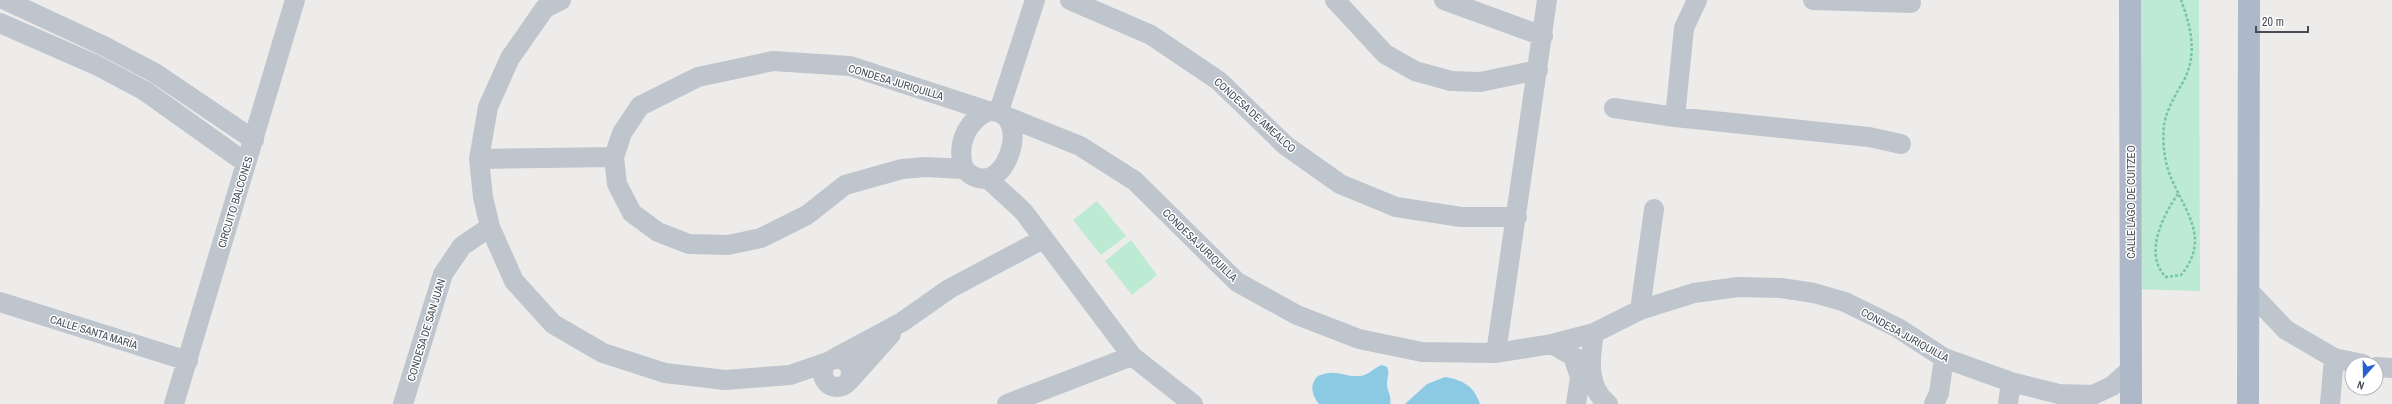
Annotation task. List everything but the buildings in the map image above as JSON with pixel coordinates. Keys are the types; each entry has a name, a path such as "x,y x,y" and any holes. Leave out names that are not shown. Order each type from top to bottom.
{"main road":[{"name":"CALLE LAGO DE CUITZEO","path":"2130,0 2131,404"},
{"path":"2248,0 2248,404"}],"street":[{"path":"0,12 5,0 104,46 155,73 254,140"},
{"name":"CIRCUITO BALCONES","path":"174,404 295,0"},
{"path":"998,113 1035,0"},
{"name":"CONDESA DE AMEALCO","path":"1070,0 1151,35 1219,81 1285,145 1340,184 1396,207 1462,217 1517,217"},
{"path":"1334,0 1385,54 1415,71 1451,81 1480,82 1538,70"},
{"path":"1444,0 1543,36"},
{"path":"1496,353 1517,217 1547,0"},
{"path":"1675,117 1684,28 1697,0"},
{"path":"1813,0 1910,3"},
{"path":"550,3 510,58 488,107 479,159 483,197 490,227 514,281 553,324 603,353 665,373 718,380 790,375 830,361 902,322 949,289 1043,239"},
{"path":"0,23 96,65 145,91 246,163"},
{"path":"96,65 104,46"},
{"name":"CONDESA JURIQUILLA","path":"1193,404 1132,356 1023,211 987,178 978,178 964,169 925,167 902,169 845,185 807,216 761,238 728,245 689,244 658,232 632,213 617,184 614,157 622,133 640,106 698,77 773,61 850,66 998,113 1080,146 1135,181 1237,282 1296,315 1359,339 1422,352 1496,353 1552,344 1594,333 1640,310 1694,293 1738,287 1781,288 1814,293 1846,302 1898,328 1944,358 2011,382 2059,394 2092,395 2112,386 2131,369"},
{"path":"188,122 201,104"},
{"path":"1614,108 1675,117 1869,137 1901,144"},
{"path":"964,169 961,150 966,132 980,115 998,113"},
{"path":"987,178 999,171 1010,154 1012,130 998,113"},
{"path":"479,159 614,157"},
{"path":"1640,310 1654,209"},
{"name":"CONDESA DE SAN JUAN","path":"406,403 443,274 462,246 490,227"},
{"path":"2248,290 2286,330 2334,358 2344,360"},
{"name":"CALLE SANTA MARÍA","path":"0,302 188,361"},
{"path":"838,391 902,322"},
{"path":"1594,333 1590,363 1594,386 1608,404"},
{"path":"1552,344 1573,356 1580,377 1576,404"},
{"path":"1007,404 1132,356"},
{"path":"1934,404 1939,393 1944,358"},
{"path":"2330,404 2334,358"},
{"path":"830,361 822,371 824,381 838,391"},
{"path":"790,375 838,391"},
{"path":"2008,404 2011,382"}],"path":[{"path":"2178,194 2168,208 2158,235 2156,252 2159,270 2166,277 2181,275 2193,256 2195,243 2195,230 2167,168 2164,141 2164,126 2170,107 2184,82 2192,56 2191,34 2181,0"}],"green space":[{"path":"2130,0 2199,0 2200,291 2131,289"},
{"path":"1097,201 1126,236 1101,255 1073,220"},
{"path":"1131,240 1157,275 1132,295 1105,261"}],"water":[{"path":"1382,365 1388,369 1387,384 1390,404 1319,404 1313,393 1313,382 1318,376 1335,373 1362,376"},
{"path":"1445,377 1462,382 1471,388 1480,404 1405,404 1427,384"}]}
